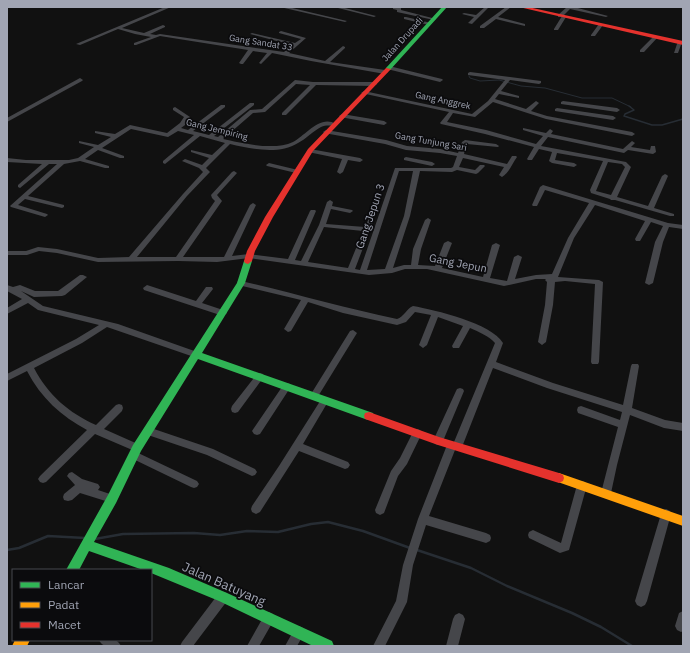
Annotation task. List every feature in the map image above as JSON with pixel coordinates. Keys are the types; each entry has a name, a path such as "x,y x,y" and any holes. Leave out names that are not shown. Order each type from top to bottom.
{"street":[{"path":"78,44 169,7"},
{"path":"282,7 344,21"},
{"path":"307,12 316,7"},
{"path":"336,7 349,8 374,16"},
{"name":"Jalan Drupadi","path":"73,569 148,431 241,283 245,274 249,256 262,228 296,171 333,124 371,88 445,7"},
{"path":"470,22 487,7"},
{"path":"482,27 509,7"},
{"path":"556,29 562,16 569,7 606,16"},
{"path":"583,10 588,7"},
{"path":"395,8 399,9 398,11 431,21"},
{"path":"527,8 680,41 676,52"},
{"path":"464,14 477,16"},
{"path":"398,16 431,21"},
{"path":"494,17 523,25"},
{"path":"593,35 601,25"},
{"path":"144,35 164,26"},
{"path":"119,28 144,35 154,36"},
{"path":"281,32 304,38 285,54"},
{"path":"252,34 296,45"},
{"path":"642,51 652,34"},
{"name":"Gang Sandat 33","path":"136,44 160,35 238,44 327,62 387,70 440,80"},
{"path":"327,62 343,47"},
{"path":"240,62 252,48"},
{"path":"261,63 271,51"},
{"path":"470,74 508,81 539,82"},
{"path":"7,120 80,80"},
{"name":"Gang Anggrek","path":"220,138 252,111 263,111 295,82 314,84 317,82 371,88 474,116 499,92 508,81"},
{"path":"284,114 314,84"},
{"path":"499,92 517,97"},
{"path":"491,100 546,117 632,134"},
{"path":"528,111 536,103"},
{"path":"563,103 617,110"},
{"path":"211,136 252,104"},
{"path":"190,131 222,106"},
{"path":"578,124 584,106"},
{"path":"175,110 187,117 183,124 177,128"},
{"path":"557,110 613,118"},
{"path":"452,111 443,122 444,123 512,139 554,151 624,163 628,167 613,198"},
{"path":"342,116 384,123"},
{"name":"Gang Jempiring","path":"7,160 26,162 72,162 130,127 168,135 177,128 260,148 279,148 295,143 322,124 333,124"},
{"path":"526,129 624,151 632,143"},
{"path":"98,132 115,136"},
{"name":"Gang Tunjung Sari","path":"326,132 386,142 406,148 440,151 509,166"},
{"path":"530,159 537,147 549,133"},
{"path":"164,162 199,134"},
{"path":"508,148 512,139"},
{"path":"81,142 122,157"},
{"path":"203,166 230,142"},
{"path":"456,168 466,142 496,146"},
{"path":"627,148 652,152 653,147"},
{"path":"193,151 214,156"},
{"path":"554,151 552,161 574,165"},
{"path":"310,152 360,160"},
{"path":"502,175 514,157"},
{"path":"80,158 107,168"},
{"path":"340,172 346,158"},
{"path":"406,159 450,171 456,168 476,172 482,166"},
{"path":"606,160 592,191 672,215"},
{"path":"20,186 49,161"},
{"path":"45,214 14,207 62,162"},
{"path":"185,162 203,166"},
{"path":"269,165 296,171"},
{"path":"388,271 407,216 417,170 432,165"},
{"path":"131,260 207,172 202,168 203,166"},
{"name":"Gang Jepun 3","path":"363,272 398,168 417,170"},
{"path":"178,259 219,201 214,197 214,195 234,173"},
{"path":"650,209 665,176"},
{"path":"535,205 543,187 667,225 683,227"},
{"path":"24,197 62,206"},
{"name":"Gang Jepun","path":"7,253 27,253 38,249 57,251 98,260 217,260 249,256 373,273 414,267 438,269 504,284 556,275 571,238 593,202"},
{"path":"228,259 253,205"},
{"path":"304,264 322,225 329,205 350,210"},
{"path":"291,262 313,211"},
{"path":"351,271 371,219"},
{"path":"414,267 417,249 428,220"},
{"path":"638,239 650,220"},
{"path":"322,225 340,228 350,227 367,229"},
{"path":"649,283 659,242 667,225"},
{"path":"438,269 448,243"},
{"path":"486,280 496,245"},
{"path":"510,282 518,257"},
{"path":"9,289 20,288 35,294 58,294 62,293 83,277"},
{"path":"543,277 552,280 600,282 595,362"},
{"path":"542,342 552,280"},
{"path":"241,283 343,310 397,322 403,320 413,309 436,313 468,324 498,340 499,343 423,519 405,575 401,602 380,646"},
{"path":"147,288 223,313"},
{"path":"9,289 41,308 106,324 260,376 438,441 582,485 683,521"},
{"path":"197,305 209,289"},
{"path":"288,329 306,299"},
{"path":"7,311 27,300"},
{"path":"423,345 436,313"},
{"path":"7,378 79,341 106,324"},
{"path":"456,346 468,324"},
{"path":"314,396 353,333"},
{"path":"490,363 550,386 627,410 664,424 683,427"},
{"path":"606,493 627,410 635,366"},
{"path":"29,368 40,390 52,403 66,414 194,484"},
{"path":"235,409 260,376"},
{"path":"257,431 287,386"},
{"path":"438,441 460,391"},
{"path":"256,509 277,480 296,446 325,400"},
{"path":"43,478 119,408"},
{"path":"581,410 623,425"},
{"path":"148,431 210,452 252,472"},
{"path":"380,510 394,474 404,461 417,433"},
{"path":"296,446 345,465"},
{"path":"72,476 79,482 113,496"},
{"path":"533,535 560,548 565,547 582,485"},
{"path":"68,497 78,488 113,496"},
{"path":"641,601 666,514"},
{"path":"423,519 486,538"},
{"name":"Jalan Batuyang","path":"88,543 108,552 164,572 269,618 327,646"},
{"name":"Jalan Batuyang","path":"81,556 108,552"},
{"path":"186,646 222,597"},
{"path":"252,646 269,618"},
{"path":"452,646 459,619"},
{"path":"291,646 299,632"}],"waterway":[{"path":"469,76 470,78 480,81 499,80 521,86 545,88 582,98 612,98 629,106"},
{"path":"629,106 634,110 625,114 624,116 652,125 662,125 683,119"},
{"path":"95,539 123,534 194,533 220,535 247,531 278,532 311,524 328,522 363,531 410,548"},
{"path":"7,550 19,548 48,536 85,538"},
{"path":"417,550 471,568 507,586 572,613 601,627 632,646"}],"traffic: fast":[{"path":"388,69 445,7"},
{"path":"73,569 112,499 137,448 241,283 248,261"},
{"path":"197,355 369,416"},
{"path":"87,545 165,572 223,597 327,646"}],"traffic: slow":[{"path":"559,478 683,521"},
{"path":"19,646 22,641"}],"traffic: jam":[{"path":"521,7 683,43"},
{"path":"248,261 251,251 269,217 310,150 388,69"},
{"path":"369,416 438,441 559,478"}]}
